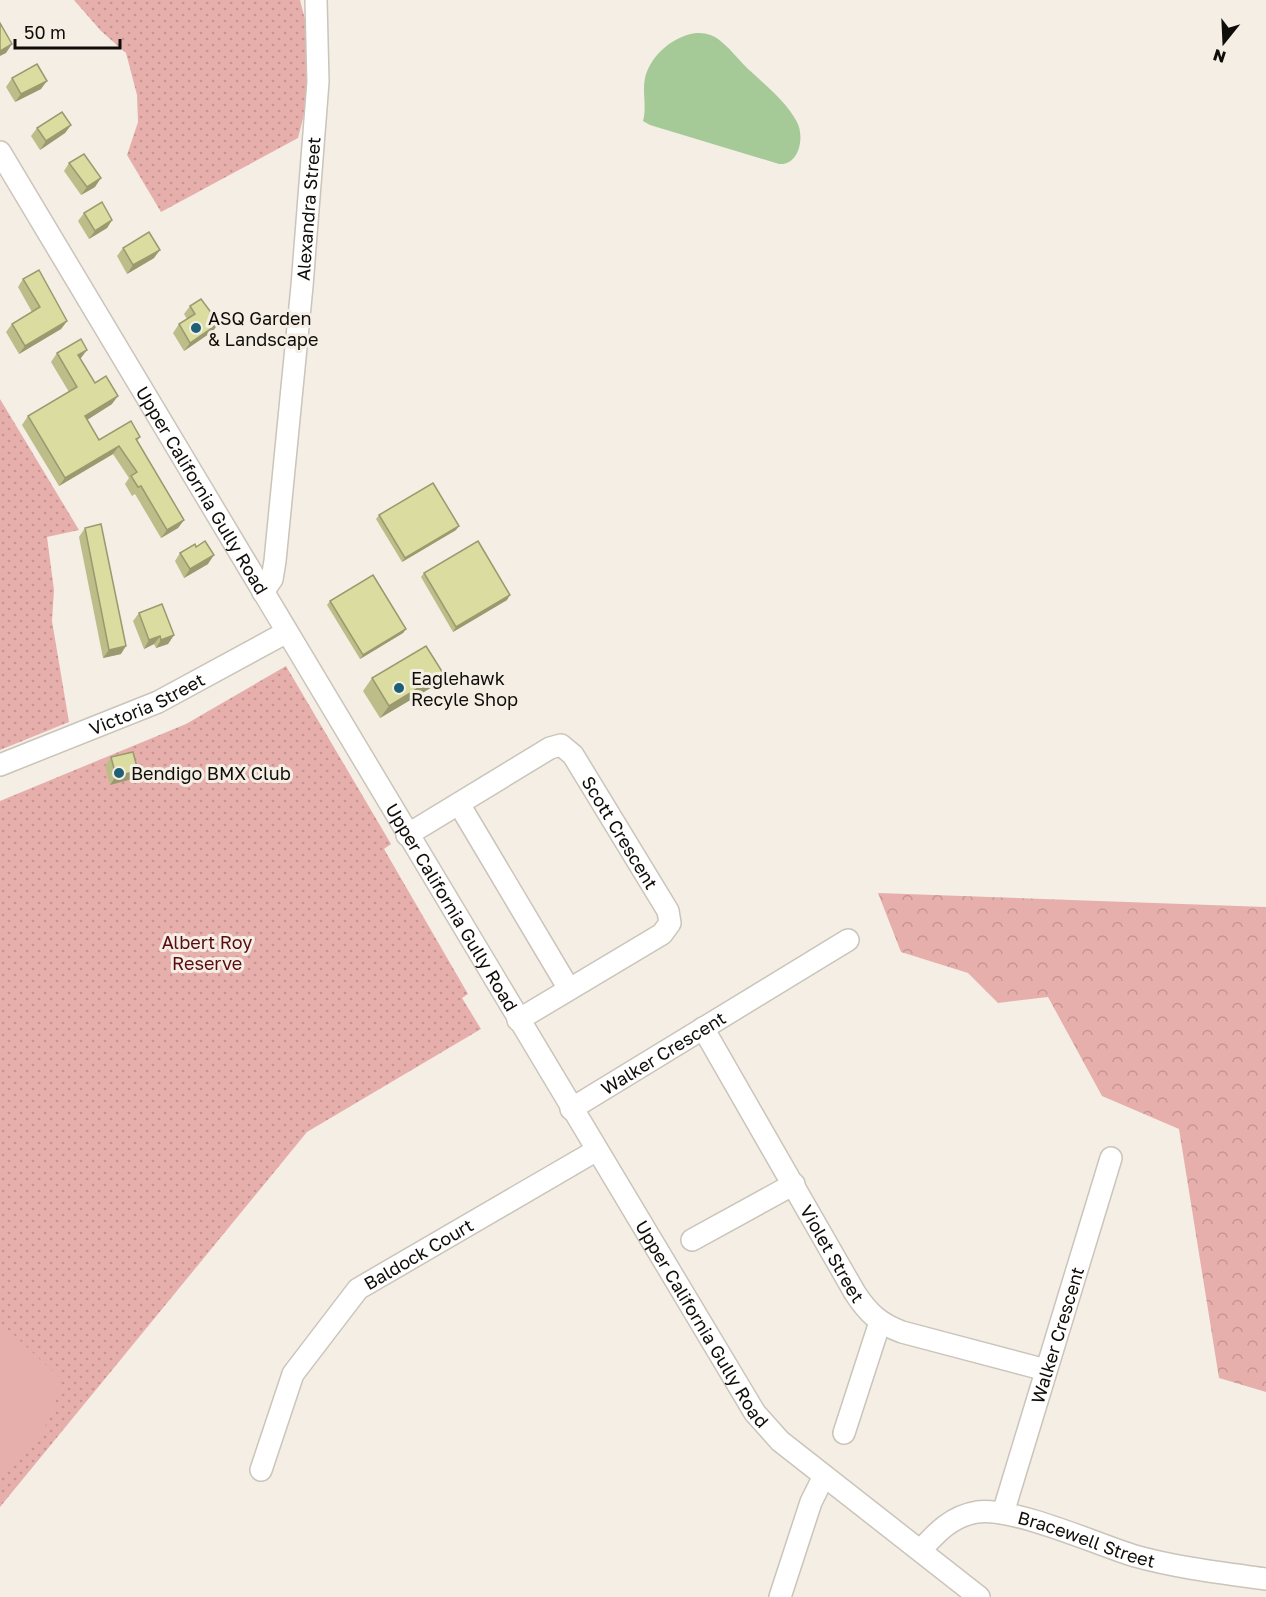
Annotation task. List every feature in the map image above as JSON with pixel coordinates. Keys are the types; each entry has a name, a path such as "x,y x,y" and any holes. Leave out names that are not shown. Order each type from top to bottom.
{"street":[{"name":"Alexandra Street","path":"263,592 272,579 275,561 302,286 311,140 318,82 316,0"},
{"name":"Upper California Gully Road","path":"0,152 755,1413 780,1441 979,1597"},
{"name":"Victoria Street","path":"0,765 158,702 287,632"},
{"name":"Scott Crescent","path":"407,835 550,748 561,745 573,755 668,911 670,923 662,934 518,1020"},
{"path":"459,804 569,989"},
{"name":"Walker Crescent","path":"571,1108 848,940"},
{"name":"Violet Street","path":"703,1028 859,1299 880,1322 902,1332 1046,1370"},
{"name":"Baldock Court","path":"261,1470 293,1374 358,1289 597,1150"},
{"name":"Walker Crescent","path":"1003,1513 1111,1158"},
{"path":"692,1240 794,1184"},
{"path":"844,1433 880,1322"},
{"path":"780,1597 811,1502 824,1476"},
{"name":"Bracewell Street","path":"921,1550 947,1524 959,1516 989,1511 1003,1513 1167,1564 1266,1580"}],"green space":[{"path":"74,0 300,0 311,42 310,91 298,138 161,212 127,155 138,122 137,95 126,53 101,31"},
{"path":"0,399 79,530 47,537 54,590 52,621 69,722 0,750"},
{"name":"Albert Roy Reserve","path":"286,666 391,844 384,849 468,994 462,998 481,1029 307,1132 0,1507 0,801 186,724"},
{"path":"878,893 1266,907 1266,1392 1219,1378 1179,1129 1102,1096 1048,997 998,1003 968,973 901,952"},
{"path":"0,1322 61,1379 53,1408 41,1434 23,1457 0,1476"}],"shaded area":[{"path":"696,33 710,35 722,42 787,107 797,122 800,135 796,156 791,160 779,164 643,121 645,78 652,61 672,42"}],"building":[{"path":"0,23 12,44 0,51"},
{"path":"37,64 47,81 21,94 12,78"},
{"path":"62,112 71,125 46,141 37,128"},
{"path":"84,154 101,178 87,187 69,163"},
{"path":"102,202 112,220 95,231 84,213"},
{"path":"149,232 160,250 133,265 123,248"},
{"path":"39,270 67,321 25,346 12,324 40,307 23,279"},
{"path":"201,299 219,323 190,343 179,324 195,314 190,306"},
{"path":"81,339 87,350 78,355 95,383 106,376 118,396 85,416 99,440 131,421 140,437 136,439 184,520 167,530 141,486 138,487 131,476 137,472 119,446 65,478 28,416 77,387 57,353"},
{"path":"433,483 459,526 405,558 379,515"},
{"path":"101,524 126,646 109,650 85,528"},
{"path":"205,541 214,555 190,569 180,553"},
{"path":"478,541 510,595 456,627 424,573"},
{"path":"373,575 406,629 363,655 330,601"},
{"path":"162,604 174,635 161,640 160,636 149,640 139,613"},
{"path":"426,646 443,673 389,706 372,678"},
{"path":"133,752 138,771 116,776 111,757"}],"place":[{"name":"ASQ Garden & Landscape","path":"196,328"},
{"name":"Eaglehawk Recyle Shop","path":"399,688"},
{"name":"Bendigo BMX Club","path":"119,773"}]}
